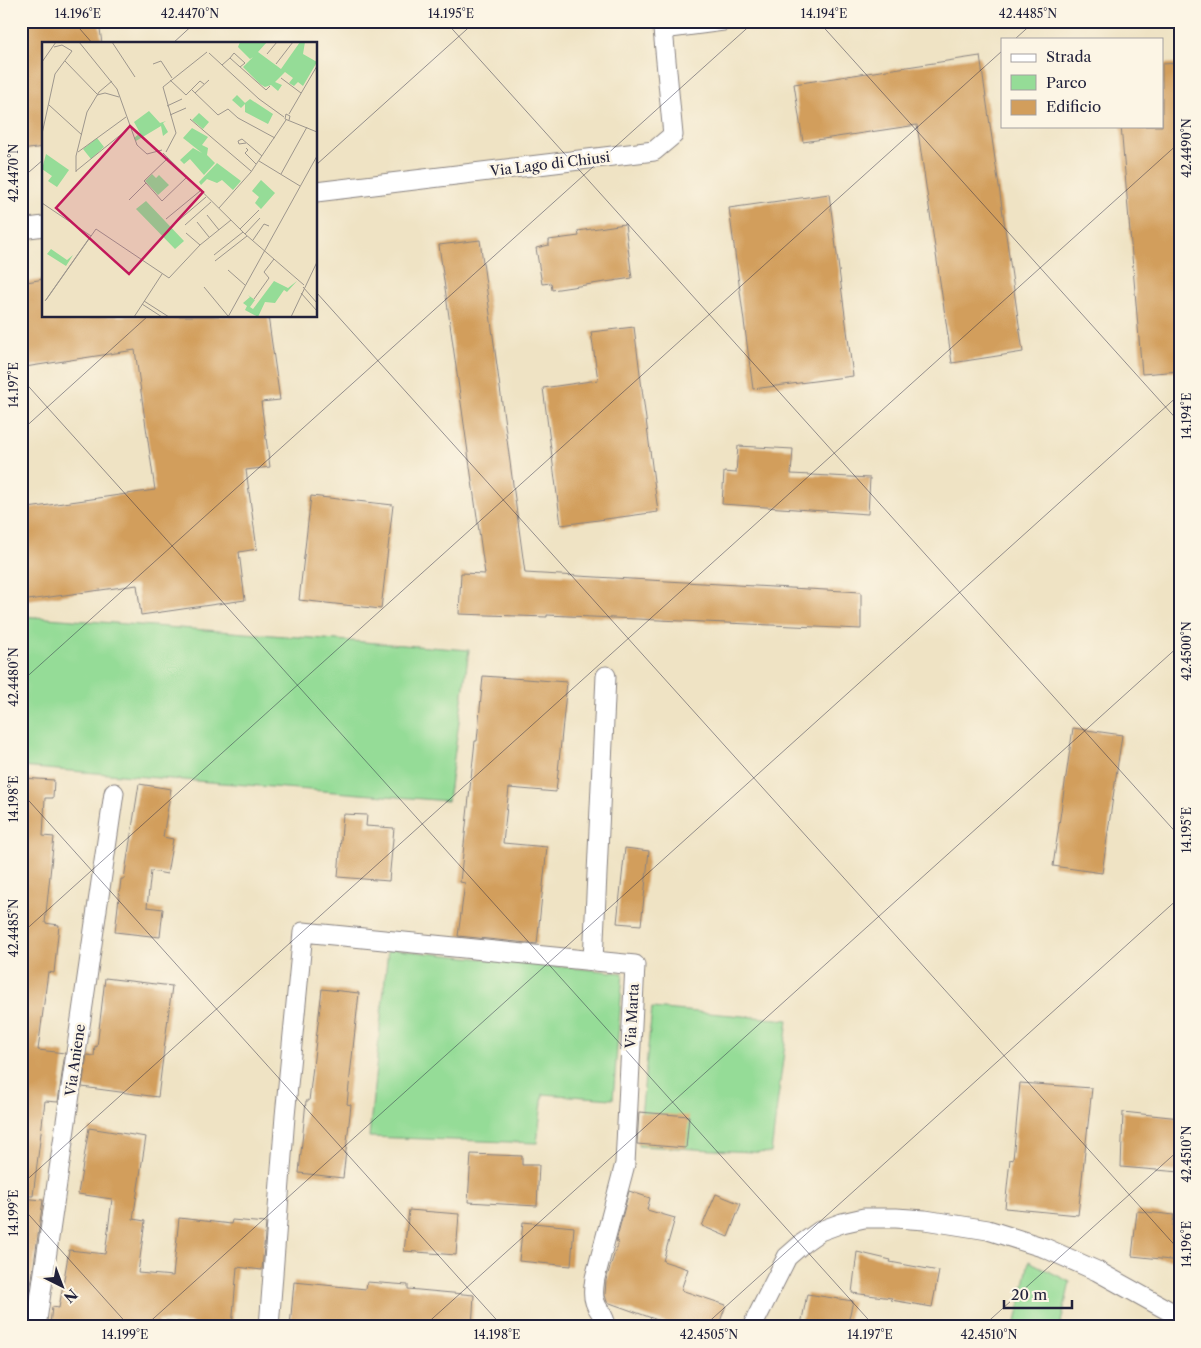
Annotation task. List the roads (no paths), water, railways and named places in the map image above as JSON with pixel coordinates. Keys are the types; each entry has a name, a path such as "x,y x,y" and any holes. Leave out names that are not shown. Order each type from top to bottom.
{"street":[{"path":"662,24 723,21"},
{"name":"Via Lago di Chiusi","path":"318,192 654,151 673,135 662,24"},
{"path":"21,229 42,226"},
{"path":"269,1327 302,932 593,961 606,676"},
{"name":"Via Aniene","path":"36,1327 114,793"},
{"name":"Via Marta","path":"593,961 635,965 625,1164 593,1291 595,1303 606,1319 606,1327"},
{"path":"752,1325 787,1257 792,1252 820,1231 864,1218 925,1220 988,1230 1045,1248 1097,1271 1180,1317"}]}
